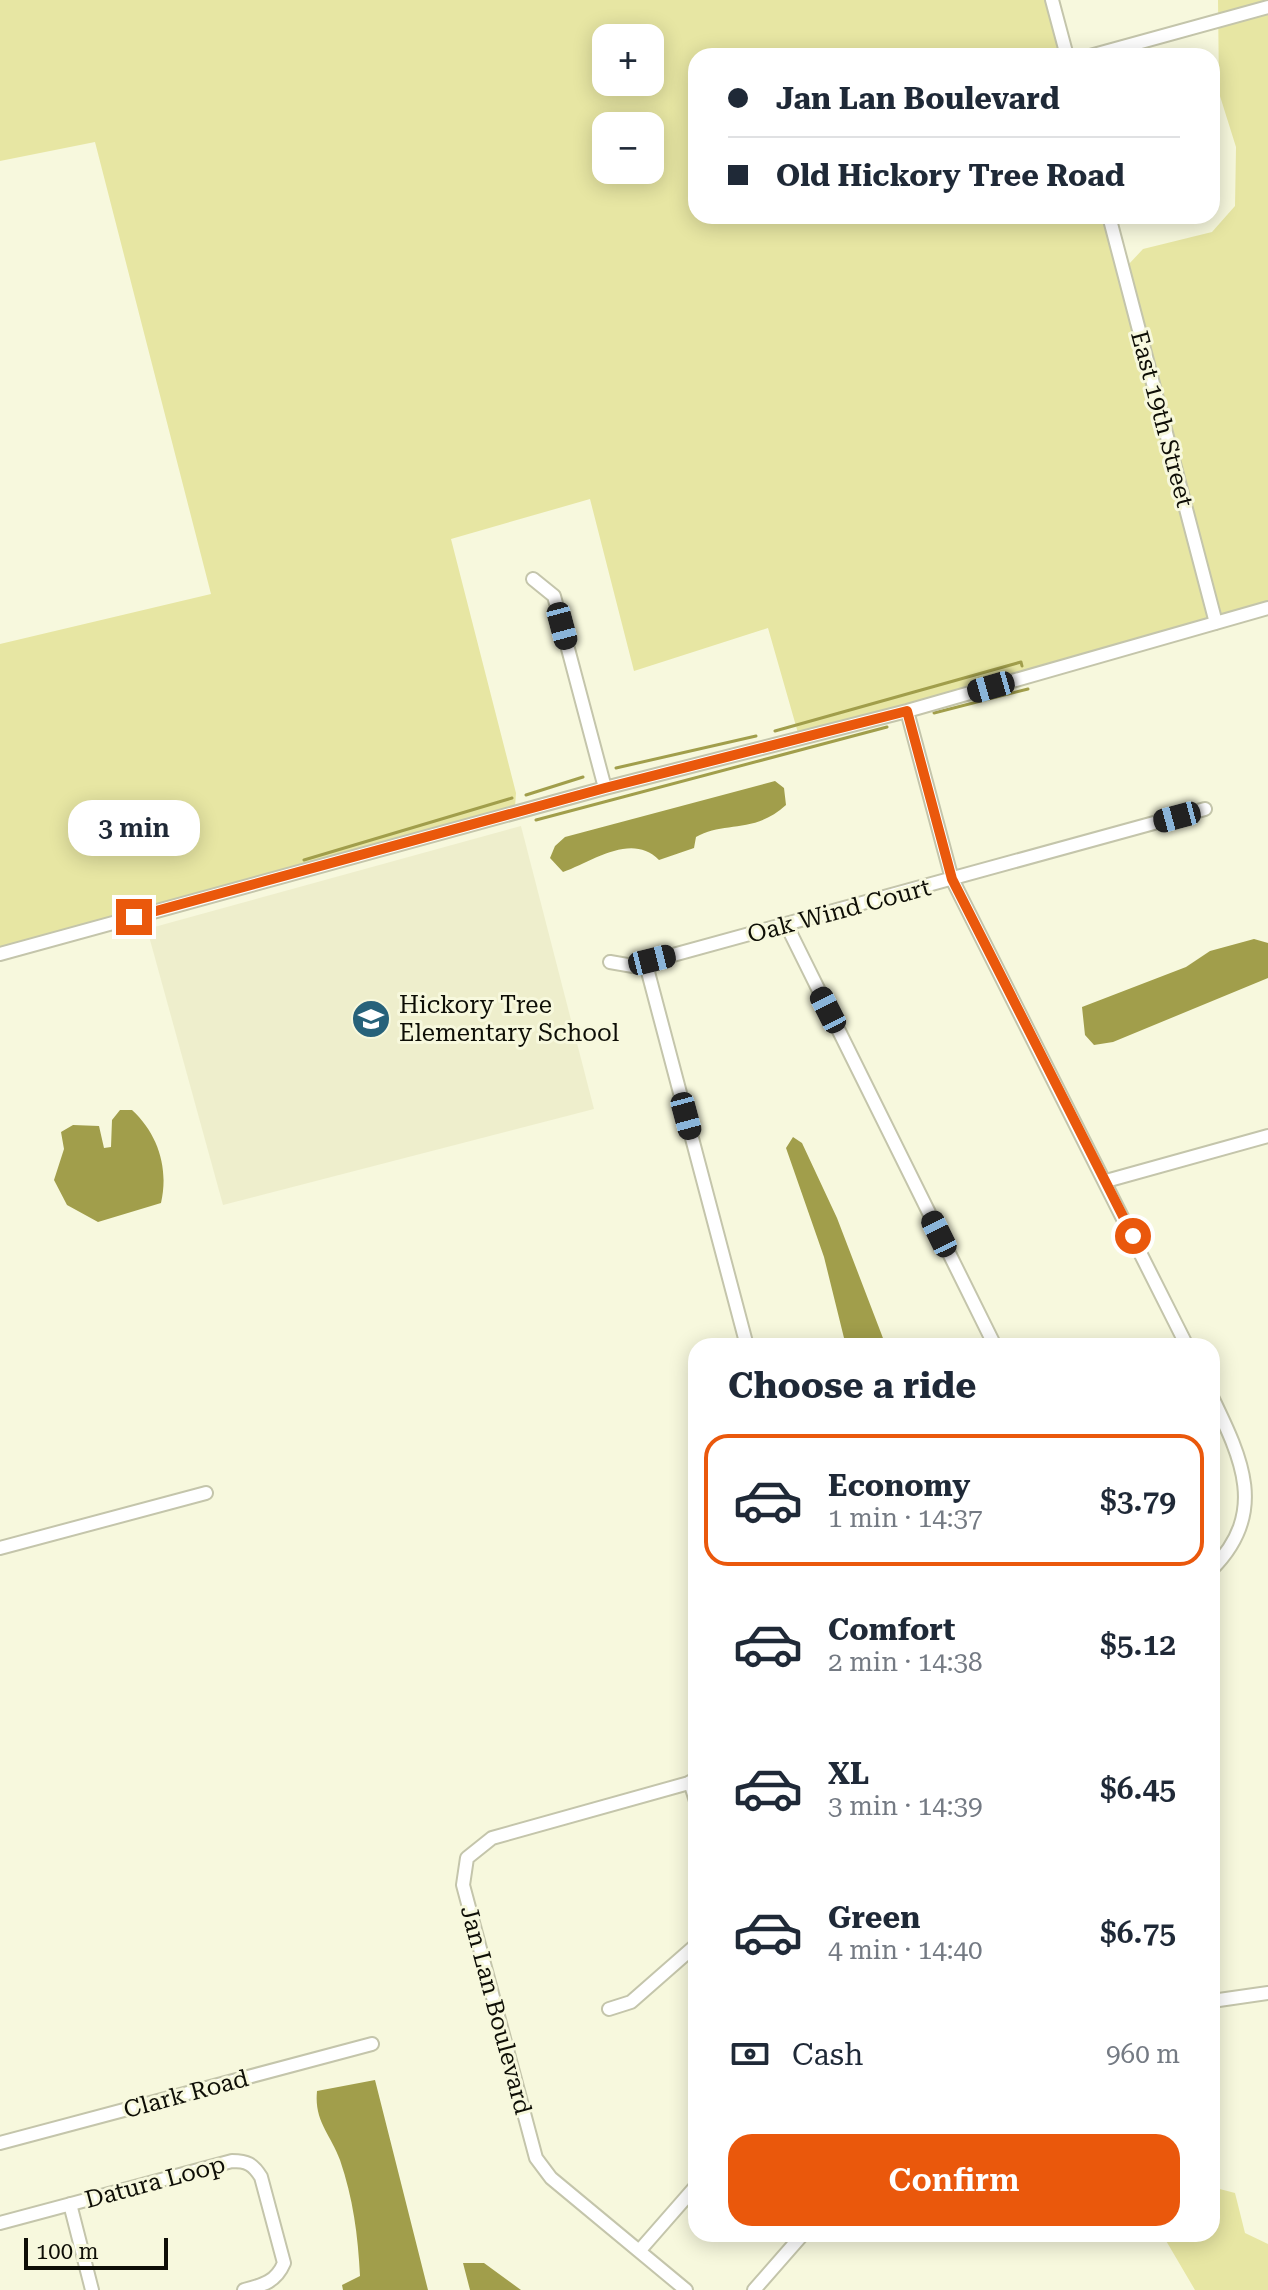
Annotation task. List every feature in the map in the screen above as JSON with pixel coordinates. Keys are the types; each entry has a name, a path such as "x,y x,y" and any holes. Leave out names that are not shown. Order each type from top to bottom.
{"street":[{"path":"1052,0 1065,48"},
{"path":"1119,48 1268,7"},
{"name":"East 19th Street","path":"1111,224 1216,623"},
{"path":"533,579 554,596 605,788"},
{"path":"0,954 605,788 907,711 1268,608"},
{"path":"907,711 952,879 1183,1338"},
{"name":"Oak Wind Court","path":"610,962 633,966 1205,809"},
{"path":"787,926 991,1338"},
{"path":"652,960 648,972 745,1338"},
{"path":"1106,1181 1268,1136"},
{"path":"1220,1414 1243,1464 1249,1491 1241,1526 1220,1561"},
{"path":"0,1548 206,1493"},
{"name":"Jan Lan Boulevard","path":"686,2290 551,2178 536,2158 463,1885 467,1858 492,1838 688,1782"},
{"path":"609,2009 631,2002 688,1952"},
{"path":"1220,2000 1268,1993"},
{"name":"Clark Road","path":"0,2143 372,2044"},
{"name":"Datura Loop","path":"0,2223 232,2161 255,2166 284,2263 279,2275 269,2283 244,2290"},
{"path":"640,2250 688,2195"},
{"path":"70,2204 92,2290"},
{"path":"754,2290 796,2242"}],"shaded area":[{"path":"0,0 1057,0 1070,48 688,48 688,224 1116,224 1128,265 1143,249 1212,232 1235,206 1236,147 1220,96 1218,0 1268,0 1268,603 905,706 798,733 768,628 634,671 590,499 451,539 516,793 515,807 0,948 0,644 211,594 95,142 0,161"},
{"path":"775,781 784,788 786,805 774,814 751,824 706,832 696,837 694,848 659,860 648,852 625,849 612,851 563,872 550,858 555,846 565,837"},
{"name":"Hickory Tree Elementary School","path":"521,826 594,1109 223,1205 147,929"},
{"path":"1254,939 1268,943 1268,978 1113,1042 1094,1045 1085,1035 1082,1007 1186,967 1210,951"},
{"path":"120,1110 132,1110 155,1141 164,1177 161,1203 98,1222 67,1205 54,1180 64,1149 61,1132 73,1125 99,1126 104,1148 111,1147 112,1120"},
{"path":"793,1137 802,1143 837,1218 883,1338 844,1338 824,1257 786,1148"},
{"path":"375,2080 428,2290 343,2290 342,2285 360,2276 356,2231 340,2160 318,2111 317,2091"},
{"path":"1220,2189 1235,2193 1245,2233 1268,2244 1268,2290 1195,2290 1167,2242 1220,2242"},
{"path":"463,2263 484,2263 521,2290 470,2290"}],"waterway":[{"path":"775,731 1021,662 1022,666"},
{"path":"934,713 1028,689"},
{"path":"536,820 887,727"},
{"path":"616,768 756,736"},
{"path":"526,795 583,777"},
{"path":"304,860 512,798"}],"place":[{"name":"Hickory Tree Elementary School","path":"371,1019"}],"route":[{"path":"134,917 605,788 907,711 952,879 1133,1236"}]}
